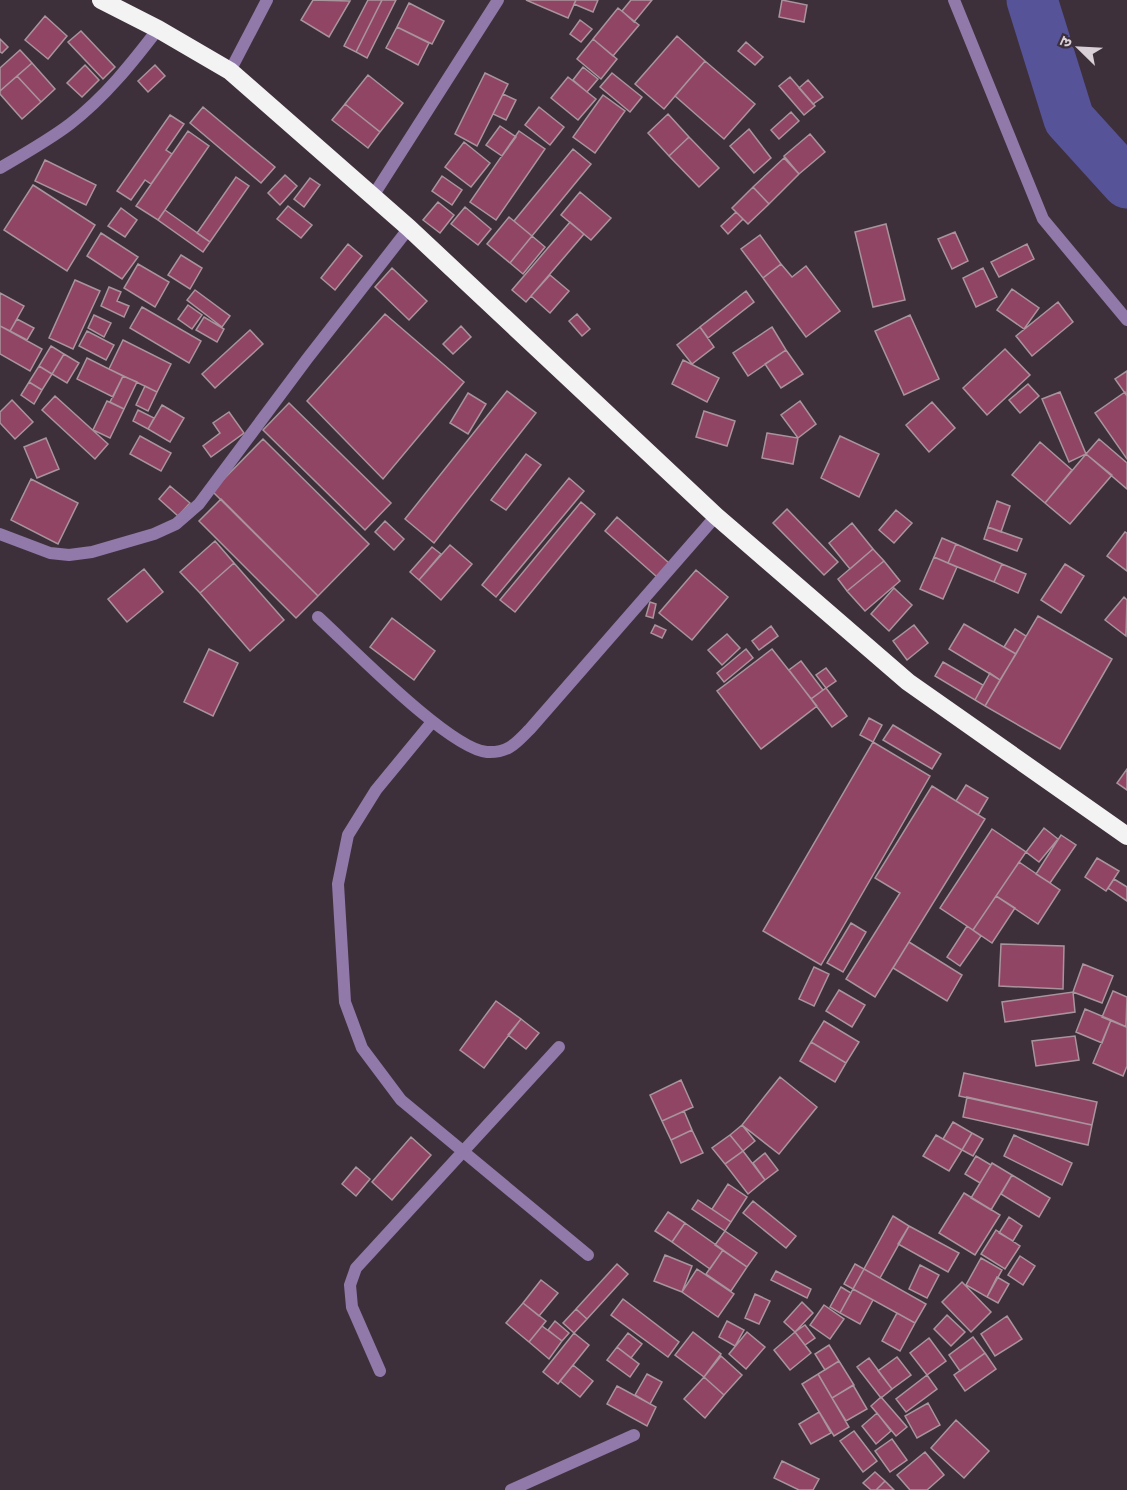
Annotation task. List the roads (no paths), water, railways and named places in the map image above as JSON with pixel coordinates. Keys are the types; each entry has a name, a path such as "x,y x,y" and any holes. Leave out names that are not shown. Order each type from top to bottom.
{"highway":[{"path":"101,0 158,29 230,71 409,228 716,516 908,682 1127,836"}],"street":[{"path":"230,71 267,0"},
{"path":"373,196 498,0"},
{"path":"954,0 1043,219 1127,320"},
{"path":"0,168 70,124 94,103 126,70 158,29"},
{"path":"0,534 50,553 69,555 92,552 154,534 176,524 199,504 307,359 409,228"},
{"path":"318,617 432,722 461,742 486,752 511,749 716,516"},
{"path":"432,722 376,790 348,835 338,884 345,1002 362,1048 401,1100 588,1255"},
{"path":"380,1371 352,1307 350,1285 356,1268 559,1047"},
{"path":"511,1490 634,1435"}],"waterway":[{"path":"1032,0 1069,119 1127,183"}]}
